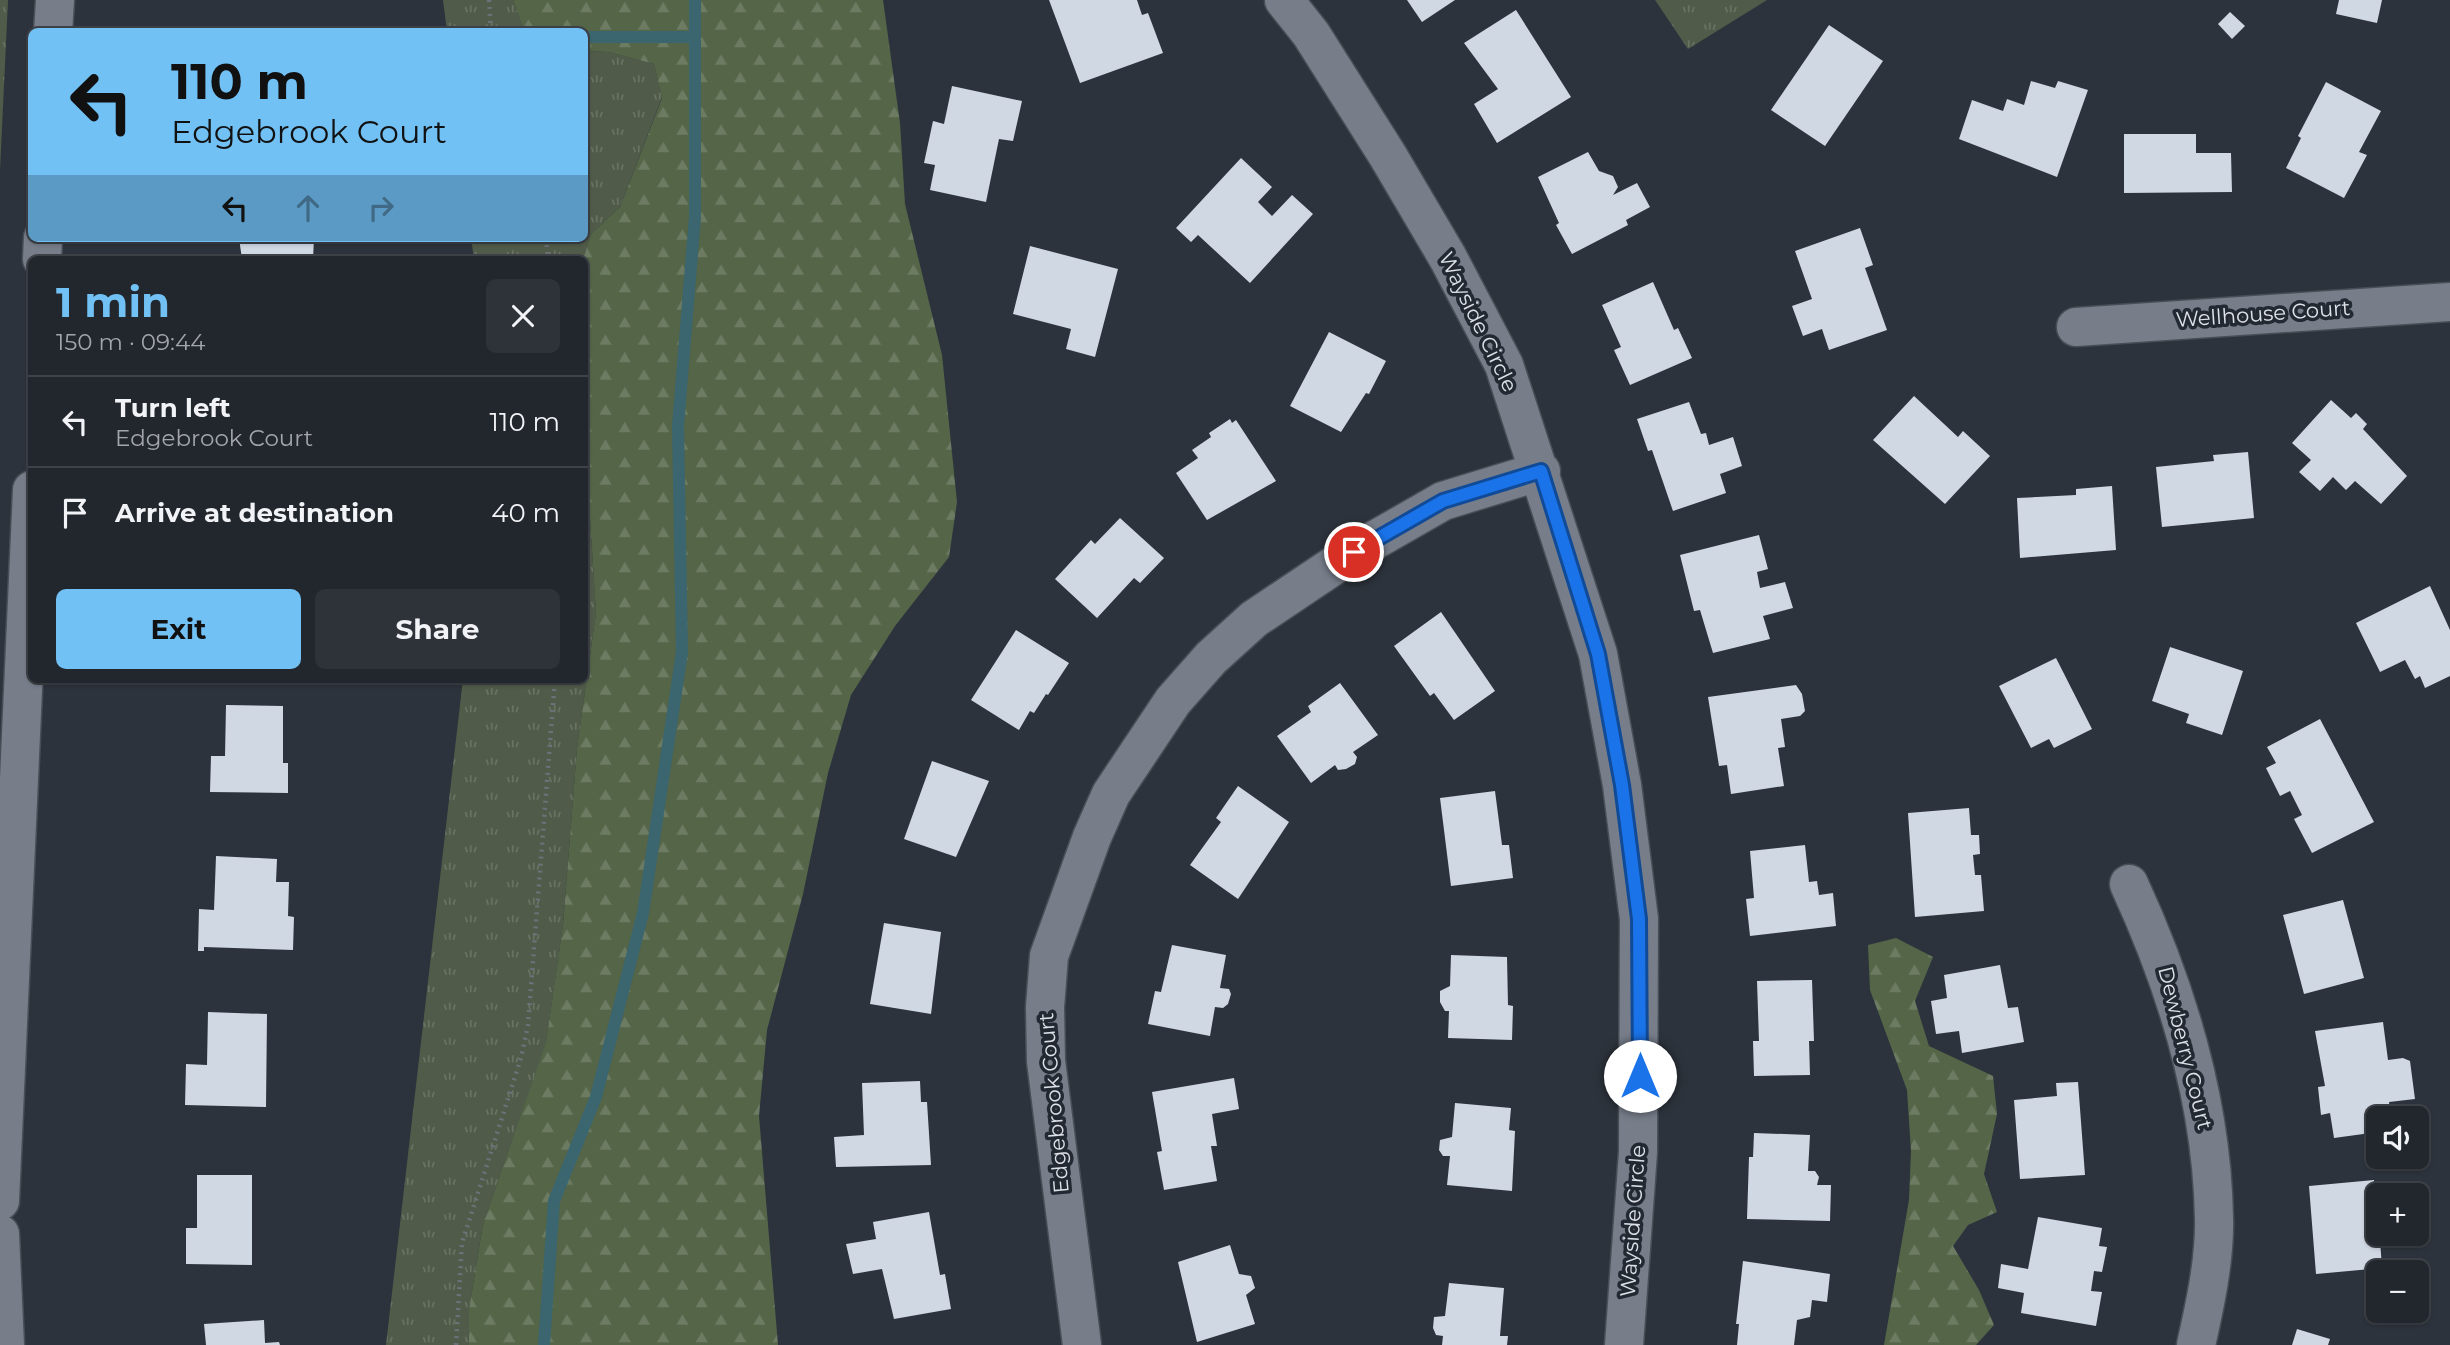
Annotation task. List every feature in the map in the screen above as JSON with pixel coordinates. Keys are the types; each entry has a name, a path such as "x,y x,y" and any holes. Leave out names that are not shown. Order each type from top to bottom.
{"street":[{"path":"53,28 55,0"},
{"name":"Wayside Circle","path":"1284,0 1311,34 1360,112 1448,258 1504,365 1541,471 1598,654 1622,785 1639,919 1638,1152 1624,1345"},
{"name":"Wellhouse Court","path":"2076,327 2450,302"},
{"name":"Edgebrook Court","path":"1082,1345 1047,1074 1045,1007 1049,957 1092,837 1111,794 1173,701 1211,658 1254,619 1354,552 1443,501 1541,471"},
{"path":"0,1201 28,578"},
{"name":"Dewberry Court","path":"2129,884 2161,953 2206,1118 2214,1220 2203,1317 2196,1345"},
{"path":"0,1234 5,1345"}],"path":[{"path":"488,0 491,28"},
{"path":"456,1345 462,1243 521,1058 528,1025 555,683"}],"green space":[{"path":"0,0 8,0 0,170"},
{"path":"443,0 513,0 523,28 447,28"},
{"path":"513,0 883,0 900,123 905,204 942,355 957,502 949,557 895,626 851,695 828,773 803,894 767,1030 759,1116 778,1345 469,1345 469,1309 483,1224 546,1042 563,925 577,748 596,613 588,486 588,256 584,256 591,234 620,207 662,98 654,64 608,52 588,51 588,28 523,28"},
{"path":"1655,0 1767,0 1688,49"},
{"path":"588,51 608,52 654,64 662,97 620,207 591,234 584,256 474,256 472,242 588,242"},
{"path":"588,486 596,613 588,670"},
{"path":"463,683 586,683 577,748 563,925 546,1043 483,1224 469,1309 469,1345 386,1345"},
{"path":"1896,938 1933,957 1915,1001 1929,1046 1993,1076 1997,1114 1984,1174 1997,1212 1968,1225 1953,1246 1979,1290 1994,1325 1976,1345 1884,1345 1909,1200 1911,1151 1907,1090 1870,990 1868,945"}],"building":[{"path":"1049,0 1137,0 1142,15 1148,13 1163,53 1080,83"},
{"path":"1407,0 1455,0 1422,22"},
{"path":"2339,0 2382,0 2377,23 2336,14"},
{"path":"1516,10 1571,97 1497,143 1474,104 1498,89 1464,43"},
{"path":"2230,12 2245,26 2232,39 2218,24"},
{"path":"1829,25 1883,61 1825,146 1771,110"},
{"path":"2031,81 2055,88 2058,81 2088,90 2057,177 1959,139 1972,100 2003,111 2007,99 2024,105"},
{"path":"2326,82 2381,111 2359,152 2367,155 2344,198 2286,168 2301,138 2298,136"},
{"path":"952,86 1022,101 1013,141 999,139 986,202 930,190 935,165 924,163 933,121 944,124"},
{"path":"2124,134 2196,134 2196,153 2231,153 2232,192 2124,193"},
{"path":"1588,152 1599,171 1613,176 1618,187 1613,195 1637,183 1650,207 1626,220 1628,225 1572,254 1556,225 1559,223 1538,177"},
{"path":"1241,158 1272,187 1258,202 1272,216 1292,195 1313,214 1250,283 1198,235 1191,242 1176,228"},
{"path":"1860,228 1873,265 1865,268 1887,330 1829,350 1822,329 1803,336 1792,306 1812,299 1795,251"},
{"path":"240,242 314,242 313,256 242,256"},
{"path":"1030,246 1118,269 1095,357 1066,349 1071,329 1013,314"},
{"path":"1653,282 1674,330 1678,328 1692,358 1630,385 1614,350 1621,347 1602,305"},
{"path":"1329,332 1386,361 1369,394 1366,393 1341,432 1290,406"},
{"path":"1914,396 1958,437 1963,431 1990,456 1945,504 1873,440"},
{"path":"2331,400 2351,418 2356,413 2367,424 2363,429 2407,476 2381,504 2355,481 2346,490 2333,477 2320,491 2299,472 2311,460 2292,443"},
{"path":"1689,402 1701,434 1706,433 1709,445 1733,437 1742,466 1720,474 1726,493 1673,511 1652,450 1648,451 1637,419"},
{"path":"1230,419 1232,423 1236,420 1276,481 1207,520 1176,473 1198,458 1192,450 1211,437 1209,433"},
{"path":"2248,452 2254,518 2162,527 2156,467 2214,461 2213,455"},
{"path":"2112,486 2116,550 2020,558 2017,498 2076,495 2076,489"},
{"path":"1120,518 1164,558 1140,583 1134,578 1097,618 1055,579 1091,540 1095,544"},
{"path":"1759,535 1768,569 1757,572 1760,588 1785,582 1793,608 1763,616 1770,639 1713,653 1700,610 1694,611 1680,555"},
{"path":"2430,586 2450,630 2450,676 2425,688 2420,676 2415,679 2405,660 2380,672 2356,623"},
{"path":"1441,612 1495,691 1454,720 1434,693 1430,696 1394,646"},
{"path":"1016,630 1069,663 1034,713 1030,711 1019,730 971,700"},
{"path":"2170,647 2243,671 2222,735 2186,723 2189,714 2152,701"},
{"path":"2056,658 2092,729 2054,748 2049,739 2031,748 1999,686"},
{"path":"1340,683 1378,735 1353,752 1357,757 1355,764 1338,770 1335,765 1311,783 1277,736 1311,712 1308,706"},
{"path":"1796,685 1802,694 1805,711 1800,716 1781,719 1785,747 1778,748 1784,786 1731,794 1727,765 1719,766 1708,697"},
{"path":"226,705 283,706 283,763 288,763 288,793 210,792 211,756 225,756"},
{"path":"2320,719 2374,822 2312,853 2294,819 2302,815 2290,791 2280,796 2266,768 2276,763 2267,747"},
{"path":"932,761 989,781 956,857 904,839"},
{"path":"1238,786 1289,822 1238,899 1190,865 1221,822 1216,818"},
{"path":"1495,791 1502,845 1509,845 1513,878 1451,886 1440,798"},
{"path":"1969,808 1971,835 1979,835 1980,854 1973,855 1975,875 1981,875 1984,911 1915,917 1908,813"},
{"path":"1805,845 1809,882 1817,881 1819,895 1833,893 1836,926 1750,936 1746,899 1754,898 1750,851"},
{"path":"216,856 277,859 276,882 289,882 288,916 294,917 293,950 204,947 204,951 198,951 199,909 214,910"},
{"path":"2343,900 2364,978 2304,994 2283,915"},
{"path":"884,923 941,932 931,1014 870,1004"},
{"path":"1172,945 1226,955 1220,988 1229,989 1231,994 1228,1004 1223,1008 1215,1007 1210,1036 1148,1024 1155,991 1161,992"},
{"path":"1451,955 1507,957 1508,1005 1513,1006 1512,1040 1448,1038 1449,1011 1445,1011 1440,1002 1440,991 1450,986"},
{"path":"2000,965 2008,1008 2018,1007 2024,1042 1962,1053 1959,1031 1936,1034 1931,1001 1947,998 1944,975"},
{"path":"1812,980 1814,1041 1809,1041 1810,1075 1754,1076 1753,1041 1759,1041 1757,981"},
{"path":"208,1012 267,1014 266,1107 185,1105 186,1064 207,1065"},
{"path":"2383,1022 2388,1060 2403,1058 2410,1061 2415,1099 2389,1102 2390,1106 2366,1106 2366,1134 2334,1138 2330,1113 2321,1115 2318,1087 2325,1086 2315,1031"},
{"path":"1234,1078 1239,1109 1212,1114 1217,1146 1211,1146 1217,1181 1164,1190 1157,1152 1162,1151 1152,1092"},
{"path":"920,1081 921,1102 927,1102 931,1165 836,1167 834,1137 864,1135 862,1083"},
{"path":"2078,1082 2085,1175 2020,1179 2014,1100 2057,1096 2056,1083"},
{"path":"1455,1103 1511,1108 1509,1130 1515,1131 1512,1191 1447,1185 1450,1156 1443,1156 1439,1150 1440,1140 1452,1137"},
{"path":"1754,1133 1810,1135 1808,1171 1815,1171 1819,1177 1817,1185 1831,1185 1830,1221 1747,1219 1749,1157 1753,1157"},
{"path":"197,1175 252,1175 252,1265 186,1264 186,1228 197,1228"},
{"path":"2374,1180 2374,1183 2366,1183 2366,1246 2380,1246 2381,1260 2366,1260 2366,1269 2316,1274 2309,1186"},
{"path":"929,1212 940,1275 945,1274 951,1309 894,1319 882,1269 853,1274 846,1244 876,1239 873,1222"},
{"path":"2038,1217 2102,1228 2099,1246 2107,1247 2102,1272 2094,1271 2091,1291 2102,1292 2096,1326 2021,1313 2024,1293 1998,1288 2001,1264 2028,1269"},
{"path":"1230,1245 1239,1274 1251,1276 1255,1288 1246,1295 1255,1324 1197,1342 1178,1262"},
{"path":"1743,1261 1830,1274 1827,1302 1812,1300 1810,1317 1797,1320 1794,1345 1737,1345 1739,1324 1736,1324"},
{"path":"1449,1283 1504,1288 1500,1336 1508,1336 1507,1345 1442,1345 1443,1336 1436,1335 1433,1328 1434,1317 1445,1316"},
{"path":"264,1320 265,1343 279,1342 280,1345 206,1345 204,1324"},
{"path":"2297,1329 2330,1339 2328,1345 2292,1345"}],"waterway":[{"path":"544,1345 554,1201 596,1097 643,913 682,652 678,426 695,217 695,0"},
{"path":"588,37 692,37"}],"route":[{"path":"1354,552 1443,501 1541,471 1598,654 1622,785 1639,919 1640,1076"}]}
